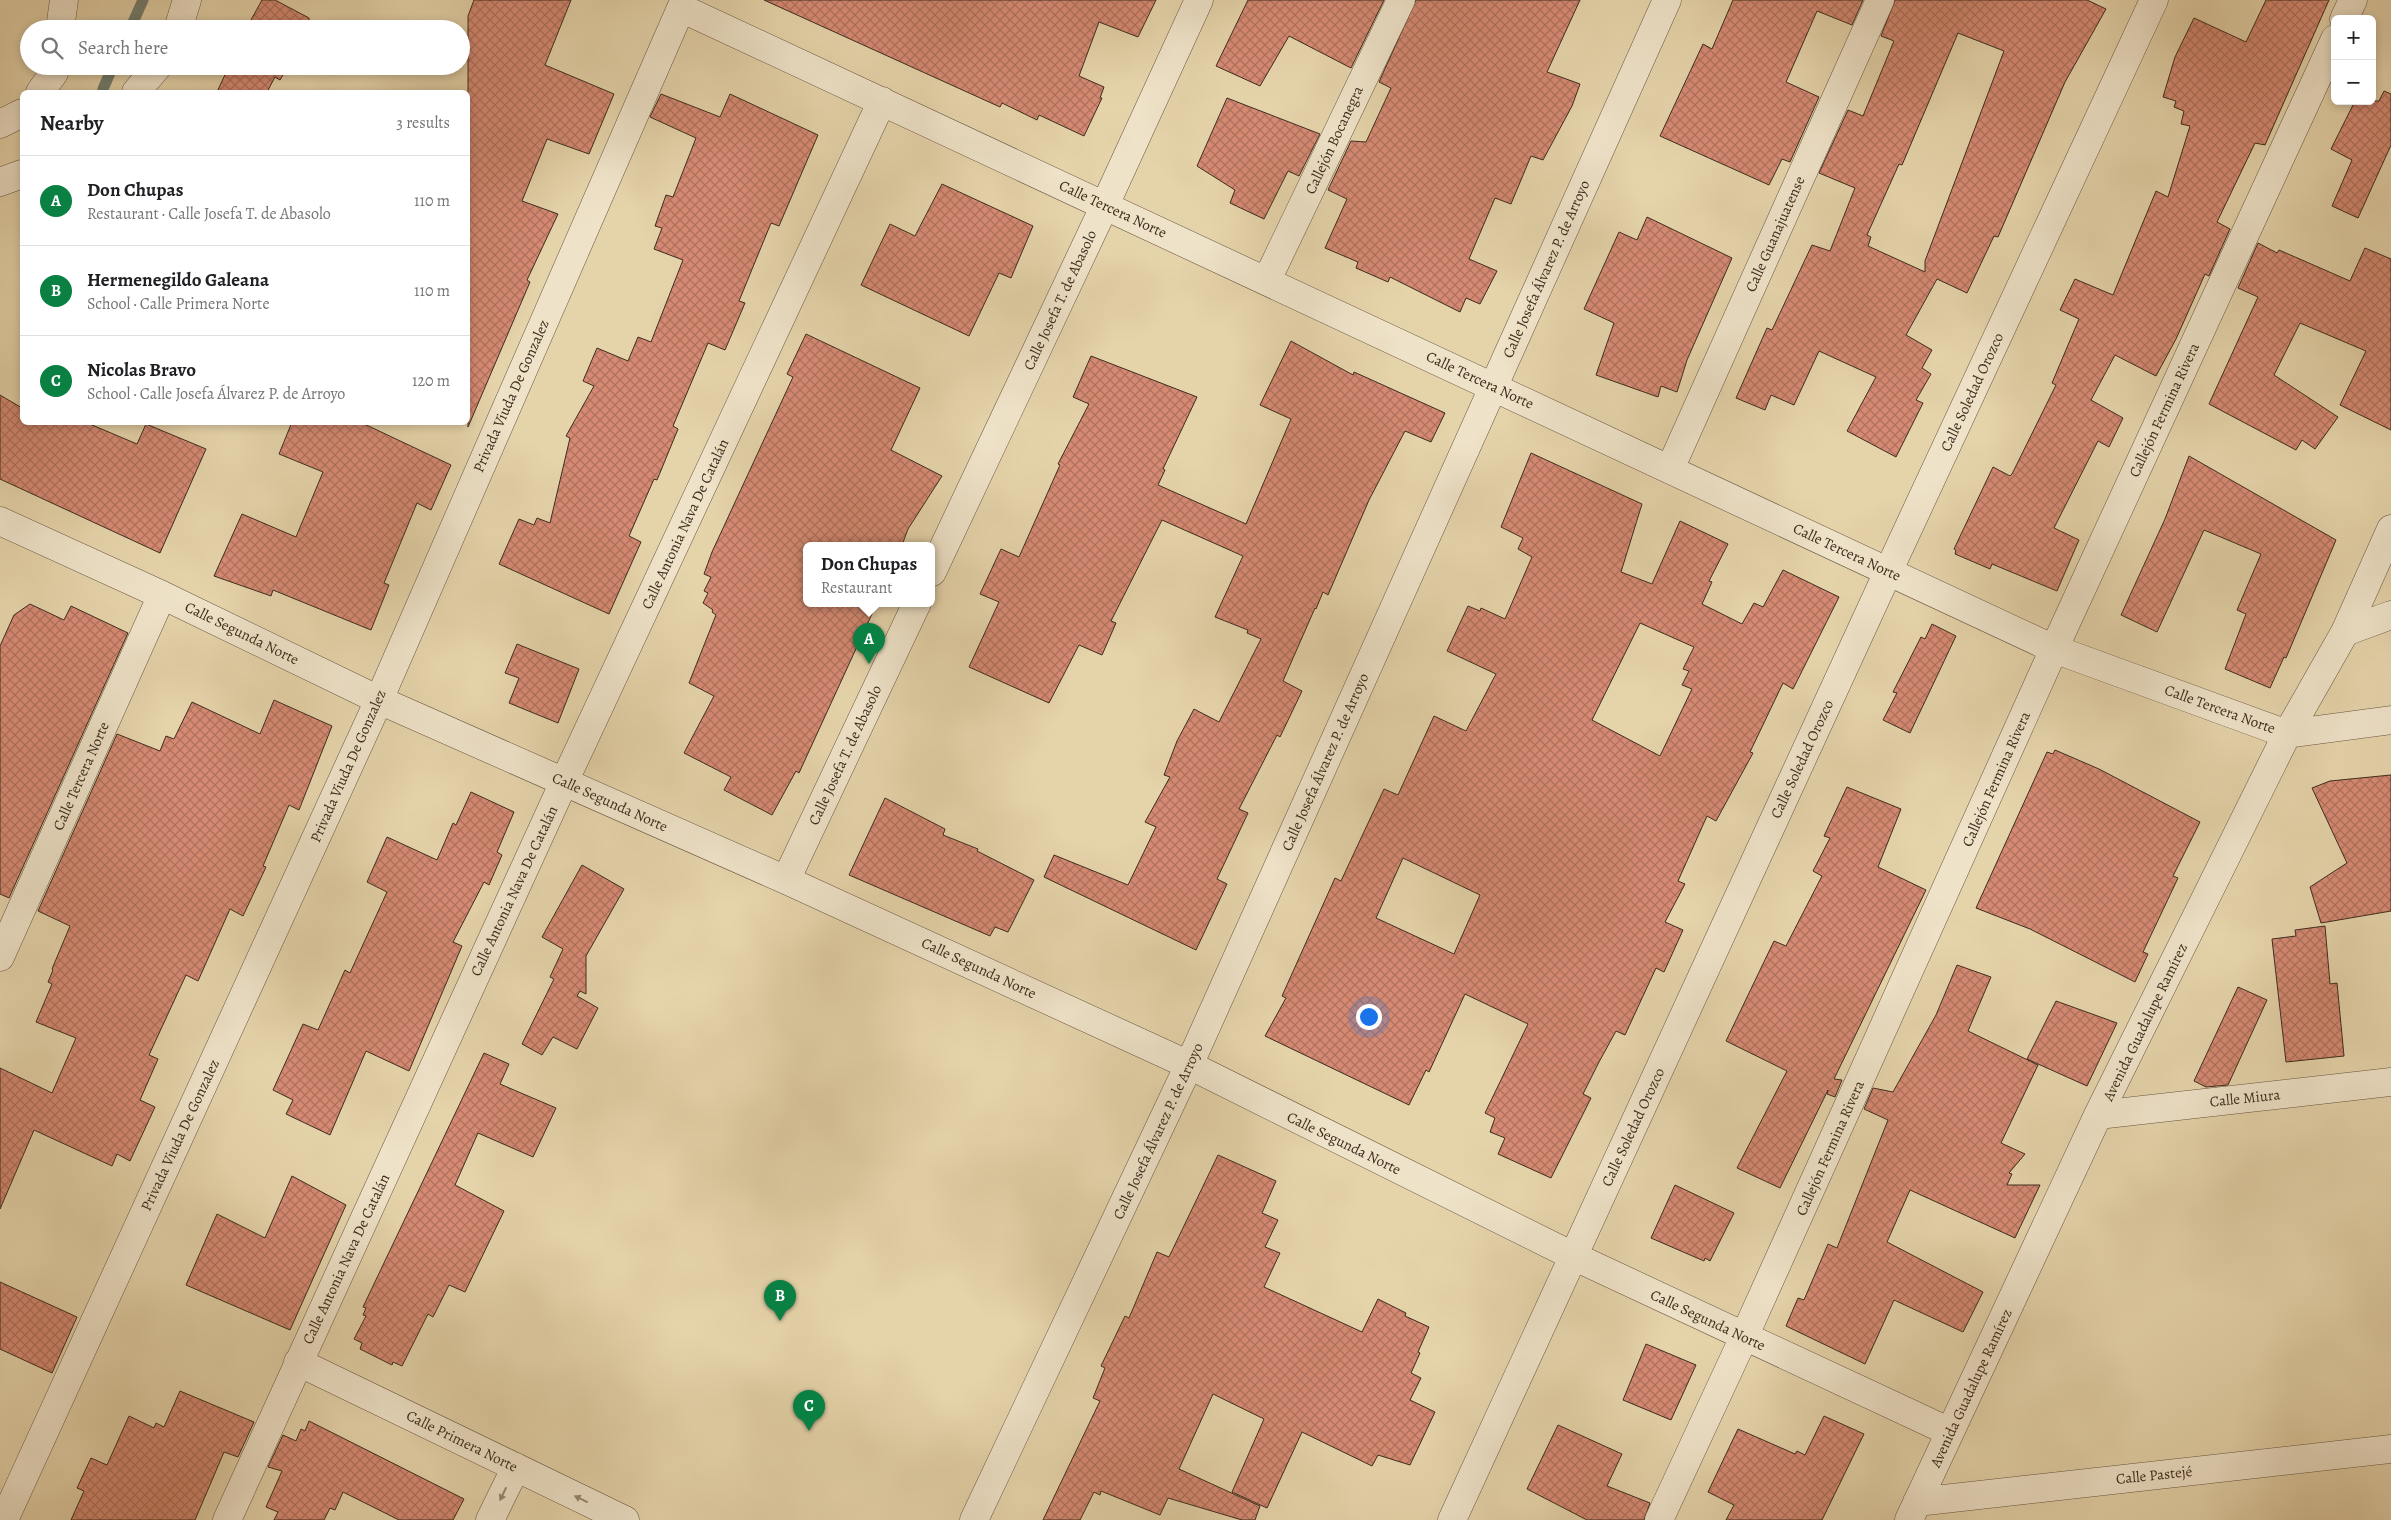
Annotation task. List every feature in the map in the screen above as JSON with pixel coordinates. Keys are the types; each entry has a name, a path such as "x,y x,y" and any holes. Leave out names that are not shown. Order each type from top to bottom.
{"street":[{"path":"61,20 64,0"},
{"path":"181,20 187,0"},
{"name":"Calle Josefa T. de Abasolo","path":"935,566 1105,205 1199,0"},
{"name":"Callejón Bocanegra","path":"1267,280 1401,0"},
{"name":"Calle Josefa Álvarez P. de Arroyo","path":"974,1520 1189,1065 1667,0"},
{"name":"Calle Guanajuatense","path":"1670,469 1880,0"},
{"name":"Calle Soledad Orozco","path":"1452,1520 1888,572 2154,0"},
{"path":"2346,15 2353,0"},
{"name":"Calle Tercera Norte","path":"681,8 2054,649 2288,734"},
{"name":"Privada Viuda De Gonzalez","path":"4,1520 379,700 681,8"},
{"name":"Callejón Fermina Rivera","path":"1659,1520 1744,1337 2054,649 2331,48"},
{"path":"41,90 53,75"},
{"path":"138,90 150,75"},
{"name":"Calle Antonia Nava De Catalán","path":"227,1520 564,782 882,101"},
{"path":"0,124 20,114"},
{"path":"0,182 20,175"},
{"name":"Calle Segunda Norte","path":"0,521 162,595 379,700 786,880 1189,1065 1573,1256 1950,1432"},
{"name":"Avenida Guadalupe Ramírez","path":"1913,1511 2098,1115 2288,734 2345,632 2391,529"},
{"name":"Calle Tercera Norte","path":"0,957 162,595"},
{"name":"Calle Josefa T. de Abasolo","path":"786,880 915,607"},
{"path":"2345,632 2391,615"},
{"path":"2288,734 2391,720"},
{"name":"Calle Miura","path":"2098,1115 2391,1082"},
{"name":"Calle Primera Norte","path":"298,1362 625,1520"},
{"name":"Calle Pastejé","path":"1913,1511 2391,1448"},
{"path":"490,1520 516,1467"}],"building":[{"path":"262,0 275,0 309,18 309,20 251,20"},
{"path":"474,0 571,0 545,65 614,94 589,154 547,139 522,201 558,214 527,280 530,282 470,422 470,90 468,90 468,75 470,75 470,20 468,20"},
{"path":"764,0 1156,0 1138,37 1099,22 1079,76 1104,87 1100,98 1102,98 1084,136 1039,115 1037,120 1002,103 1000,107"},
{"path":"1248,0 1384,0 1351,68 1289,36 1260,86 1216,66"},
{"path":"1416,0 1580,0 1547,72 1580,84 1572,106 1543,160 1531,156 1511,204 1495,198 1469,259 1497,271 1480,304 1466,298 1460,312 1390,277 1388,282 1356,268 1358,262 1325,248 1347,199 1328,190 1351,141 1366,142 1391,88 1379,82"},
{"path":"1733,0 1863,0 1852,25 1817,11 1786,82 1819,97 1790,162 1782,159 1769,185 1660,136 1703,44 1712,49"},
{"path":"1895,0 2087,0 2106,9 2065,82 1998,237 1994,236 1967,293 1937,279 1906,335 1932,350 1922,368 1931,374 1916,400 1923,403 1896,457 1847,431 1876,377 1819,351 1794,405 1771,395 1765,410 1736,398 1767,328 1772,330 1812,245 1830,251 1855,188 1819,173 1848,110 1863,116 1894,41 1881,36","holes":["1958,33 2004,51 1925,261 1925,272 1868,246 1871,237 1867,235 1899,164 1902,165"]},
{"path":"2266,0 2329,0 2265,145 2255,143 2217,222 2230,229 2209,276 2205,274 2176,339 2156,376 2115,355 2091,400 2123,418 2109,447 2098,441 2054,528 2079,540 2057,591 1992,564 1990,569 1955,554 1956,550 1954,549 1993,467 2010,476 2012,474 2056,385 2052,383 2079,319 2060,310 2075,279 2113,295 2156,191 2168,197 2190,126 2181,124 2184,111 2174,107 2176,101 2163,97 2175,57 2194,18 2246,42"},
{"path":"225,75 283,75 280,80 275,77 268,90 218,90"},
{"path":"2384,91 2391,94 2391,145 2358,218 2332,206 2352,160 2331,149 2353,105 2376,105 2376,101 2379,101"},
{"path":"661,94 720,117 730,94 818,135 779,226 771,223 739,301 745,303 725,350 708,343 673,426 678,429 657,480 654,479 629,536 641,542 609,614 499,564 519,519 534,525 537,518 550,523 570,438 566,436 594,386 583,381 597,348 628,361 638,337 651,342 683,260 654,249 662,228 655,226 666,195 673,197 696,138 650,117"},
{"path":"1227,98 1320,134 1299,176 1288,171 1264,219 1230,203 1235,190 1197,166"},
{"path":"942,184 1033,226 1011,278 999,273 969,336 861,285 890,224 915,236"},
{"path":"1647,217 1732,258 1687,360 1677,392 1661,386 1658,397 1596,375 1614,323 1584,309 1619,232 1637,240"},
{"path":"2258,243 2277,253 2279,250 2350,281 2365,248 2391,259 2391,430 2340,405 2366,351 2300,323 2274,375 2338,417 2315,449 2302,440 2296,450 2209,404 2258,297 2238,288"},
{"path":"806,334 920,388 891,450 942,476 908,529 903,542 803,542 803,607 875,607 799,773 796,771 772,815 724,790 731,777 684,753 714,696 689,683 716,615 712,612 713,610 703,603 708,593 704,591 711,577 704,574 712,552 793,377 787,374"},
{"path":"1291,341 1353,375 1354,372 1445,413 1431,442 1405,431 1369,500 1328,595 1323,592 1315,608 1283,681 1302,691 1280,737 1277,735 1239,809 1248,813 1217,879 1227,884 1196,950 1044,877 1054,855 1128,885 1156,827 1145,822 1170,777 1164,775 1177,741 1194,709 1219,722 1261,639 1247,633 1248,630 1215,617 1243,556 1162,520 1111,621 1116,623 1102,655 1079,645 1049,703 969,667 999,602 980,594 1001,549 1019,557 1060,465 1058,464 1089,404 1073,397 1091,356 1197,397 1163,469 1165,470 1158,485 1246,524 1291,419 1260,405"},
{"path":"0,395 20,407 20,425 92,425 137,444 146,425 148,425 206,449 160,553 0,479"},
{"path":"291,425 366,425 451,465 431,510 417,503 384,583 389,585 371,630 273,590 271,596 214,576 242,514 296,537 323,472 279,454"},
{"path":"1531,453 1642,504 1621,572 1652,584 1680,521 1728,544 1709,581 1712,582 1702,604 1742,624 1754,603 1763,607 1783,570 1839,597 1793,689 1783,683 1750,752 1753,753 1716,821 1707,816 1678,881 1685,884 1665,922 1683,930 1664,972 1656,968 1625,1035 1616,1031 1599,1062 1583,1094 1591,1098 1551,1178 1498,1154 1505,1138 1490,1132 1495,1118 1485,1113 1528,1024 1465,994 1429,1072 1426,1070 1409,1105 1265,1036 1286,998 1282,996 1335,878 1341,881 1384,789 1398,795 1434,716 1466,731 1496,674 1447,651 1468,606 1480,611 1481,608 1505,619 1532,557 1518,549 1523,538 1501,527","holes":["1640,623 1694,647 1683,669 1689,671 1682,685 1692,689 1660,756 1592,720","1403,858 1480,895 1454,954 1376,918"]},
{"path":"2189,456 2336,540 2286,658 2284,657 2270,688 2225,669 2246,614 2237,610 2261,554 2204,530 2157,632 2121,615 2165,519"},
{"path":"30,604 64,620 71,606 128,633 9,898 0,894 0,646 14,615"},
{"path":"1932,624 1956,636 1910,733 1883,720 1897,693 1893,692 1921,637 1925,639"},
{"path":"517,644 579,669 558,723 509,703 519,678 505,673"},
{"path":"274,700 332,726 299,810 289,805 263,866 266,867 243,916 230,909 198,981 186,975 149,1055 158,1059 140,1100 155,1107 130,1161 117,1154 112,1166 34,1130 0,1209 0,1068 52,1093 76,1038 36,1022 52,984 48,982 52,969 70,926 38,911 117,734 160,751 166,736 174,739 192,702 260,734"},
{"path":"2055,750 2099,769 2200,822 2173,876 2178,878 2143,952 2148,954 2135,982 2030,929 1976,908 2047,752 2053,754"},
{"path":"2391,775 2391,911 2321,923 2310,887 2347,863 2312,788 2330,781"},
{"path":"1847,787 1901,809 1878,867 1926,890 1834,1079 1842,1080 1835,1097 1827,1094 1828,1090 1780,1188 1737,1168 1787,1071 1726,1041 1774,941 1786,946 1822,876 1813,871 1830,838 1824,836"},
{"path":"471,792 514,812 497,852 502,855 489,885 484,882 453,942 462,946 409,1071 366,1051 330,1135 286,1114 293,1100 273,1090 303,1024 318,1030 345,970 350,973 387,892 367,882 387,837 437,860 453,823 456,825"},
{"path":"885,798 945,829 943,835 978,849 977,851 1034,880 1008,932 995,927 990,936 849,875"},
{"path":"582,865 624,889 586,956 586,994 580,991 577,996 598,1008 577,1049 553,1037 542,1055 522,1044 554,979 550,977 563,949 542,937"},
{"path":"2325,926 2330,984 2337,983 2344,1056 2286,1062 2272,939 2296,936 2295,930"},
{"path":"1957,965 1991,977 1968,1031 2038,1065 2001,1143 2025,1154 2009,1173 2012,1174 2007,1185 2040,1185 2015,1238 1910,1190 1887,1242 1983,1292 1963,1332 1894,1300 1865,1364 1786,1326 1798,1298 1804,1300 1828,1244 1837,1248 1888,1120 1864,1109 1873,1088 1893,1092 1936,1015"},
{"path":"2238,987 2267,1000 2228,1085 2206,1087 2194,1081"},
{"path":"2056,1001 2117,1023 2087,1086 2027,1059"},
{"path":"484,1053 509,1064 500,1084 556,1108 533,1157 478,1133 455,1185 504,1211 465,1292 449,1285 433,1317 428,1314 402,1366 393,1362 392,1365 360,1349 362,1343 354,1339 366,1316 363,1315 366,1308 363,1307"},
{"path":"1218,1155 1276,1181 1262,1213 1278,1220 1265,1247 1280,1253 1264,1287 1362,1332 1378,1299 1406,1313 1405,1316 1429,1327 1411,1373 1421,1378 1410,1400 1435,1412 1410,1465 1378,1455 1372,1466 1302,1432 1267,1508 1232,1492 1264,1419 1213,1394 1179,1469 1260,1506 1255,1520 1242,1520 1168,1498 1160,1515 1101,1491 1100,1495 1094,1492 1080,1520 1043,1520 1100,1401 1093,1398 1105,1368 1101,1366 1125,1316 1129,1318 1157,1252 1169,1257"},
{"path":"292,1176 346,1205 290,1330 186,1285 217,1214 265,1238"},
{"path":"1675,1185 1734,1213 1710,1261 1705,1258 1704,1261 1651,1238"},
{"path":"0,1282 77,1317 52,1373 0,1349"},
{"path":"1646,1344 1696,1365 1671,1420 1623,1400"},
{"path":"180,1391 254,1422 238,1457 224,1452 195,1520 71,1520 84,1491 77,1488 91,1458 107,1465 129,1416 154,1428 156,1423 164,1427"},
{"path":"1824,1416 1864,1434 1822,1520 1726,1520 1734,1505 1708,1492 1738,1429 1795,1454 1797,1451 1805,1455"},
{"path":"309,1421 464,1499 453,1520 399,1520 343,1492 335,1510 330,1508 324,1520 274,1520 278,1512 266,1507 282,1471 268,1467 283,1435 296,1441 301,1429 305,1431"},
{"path":"1558,1425 1622,1454 1607,1486 1650,1503 1644,1520 1587,1520 1527,1489"}],"waterway":[{"path":"134,20 143,0"},
{"path":"103,89 109,75"}],"place":[{"name":"Don Chupas","path":"869,664"},
{"name":"Hermenegildo Galeana","path":"780,1321"},
{"name":"Nicolas Bravo","path":"809,1431"}]}
